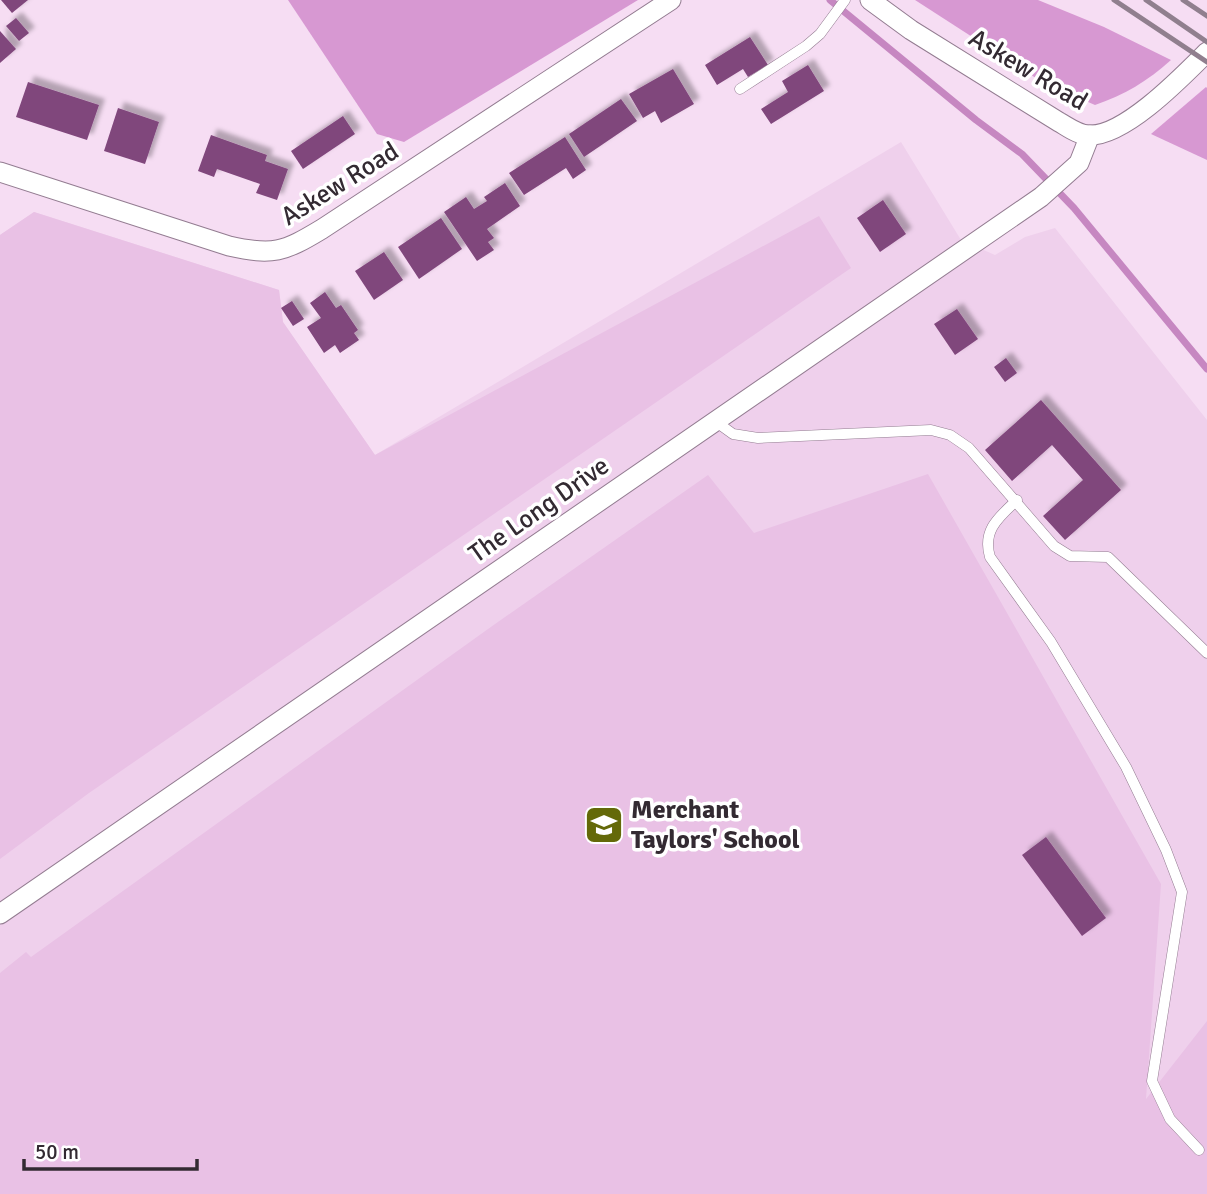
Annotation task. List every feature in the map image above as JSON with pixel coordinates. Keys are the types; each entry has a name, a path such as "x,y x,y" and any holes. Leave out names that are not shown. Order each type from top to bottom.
{"street":[{"name":"Askew Road","path":"0,172 229,246 255,252 284,249 322,229 671,0"},
{"name":"Askew Road","path":"870,0 911,30 1059,122 1082,134 1090,135"},
{"path":"1090,135 1122,126 1207,52"},
{"name":"The Long Drive","path":"0,914 1041,197 1079,163 1090,135"}],"lane":[{"path":"740,89 806,46 826,27 845,0"},
{"path":"715,421 733,434 758,438 931,430 950,435 970,448 1054,546 1070,556 1108,557 1207,653"},
{"path":"1017,500 993,523 987,546 990,557 1051,642 1126,767 1166,850 1182,892 1152,1081 1170,1119 1199,1150"}],"shaded area":[{"path":"288,0 638,0 404,142 377,134"},
{"path":"915,0 1038,0 1104,27 1171,60 1135,87 1095,105 1042,82"},
{"path":"1207,88 1207,160 1151,134"},
{"name":"Merchant Taylors' School","path":"901,142 961,240 995,255 1025,237 1055,228 1207,420 1207,1194 0,1194 0,235 34,212 279,290 283,322 375,455"},
{"path":"34,212 279,290 283,322 375,455 819,216 851,268 89,793 0,859 0,235"},
{"path":"928,474 1161,884 1146,1099 1207,1021 1207,1194 0,1194 0,973 26,952 31,957 488,629 708,475 754,533"}],"building":[{"path":"1,0 28,0 12,13"},
{"path":"16,18 29,33 19,41 6,26"},
{"path":"0,31 16,49 0,63"},
{"path":"750,37 768,65 748,77 743,69 717,85 705,65"},
{"path":"808,65 824,91 771,124 761,109 788,92 782,81"},
{"path":"673,69 694,104 661,123 655,111 643,118 629,94"},
{"path":"28,82 99,105 87,140 16,117"},
{"path":"621,99 637,121 584,157 569,134"},
{"path":"118,108 159,122 145,164 104,151"},
{"path":"343,116 355,134 303,169 291,151"},
{"path":"211,135 267,155 265,161 288,169 277,200 256,193 260,184 217,169 214,177 198,171"},
{"path":"565,137 586,170 573,179 566,168 524,195 509,173"},
{"path":"505,183 520,206 487,229 494,238 488,242 494,250 477,261 444,212 466,197 474,209 487,201 484,197"},
{"path":"883,200 906,234 880,252 857,218"},
{"path":"441,218 462,249 419,279 398,247"},
{"path":"384,252 403,280 374,300 355,271"},
{"path":"325,292 336,308 341,305 358,330 354,333 359,340 340,353 335,345 324,353 307,327 321,318 310,303"},
{"path":"292,301 304,319 293,326 281,308"},
{"path":"957,309 978,339 955,355 934,324"},
{"path":"1006,358 1017,373 1005,382 994,367"},
{"path":"1041,400 1121,490 1065,540 1043,516 1083,480 1052,445 1012,481 985,450"},
{"path":"1046,837 1106,918 1082,936 1022,855"}],"waterway":[{"path":"830,0 976,120 1022,154 1074,208 1207,369"}],"railway":[{"path":"1114,0 1207,62"},
{"path":"1146,0 1207,42"},
{"path":"1183,0 1207,16"}],"place":[{"name":"Merchant Taylors' School","path":"604,825"}]}
